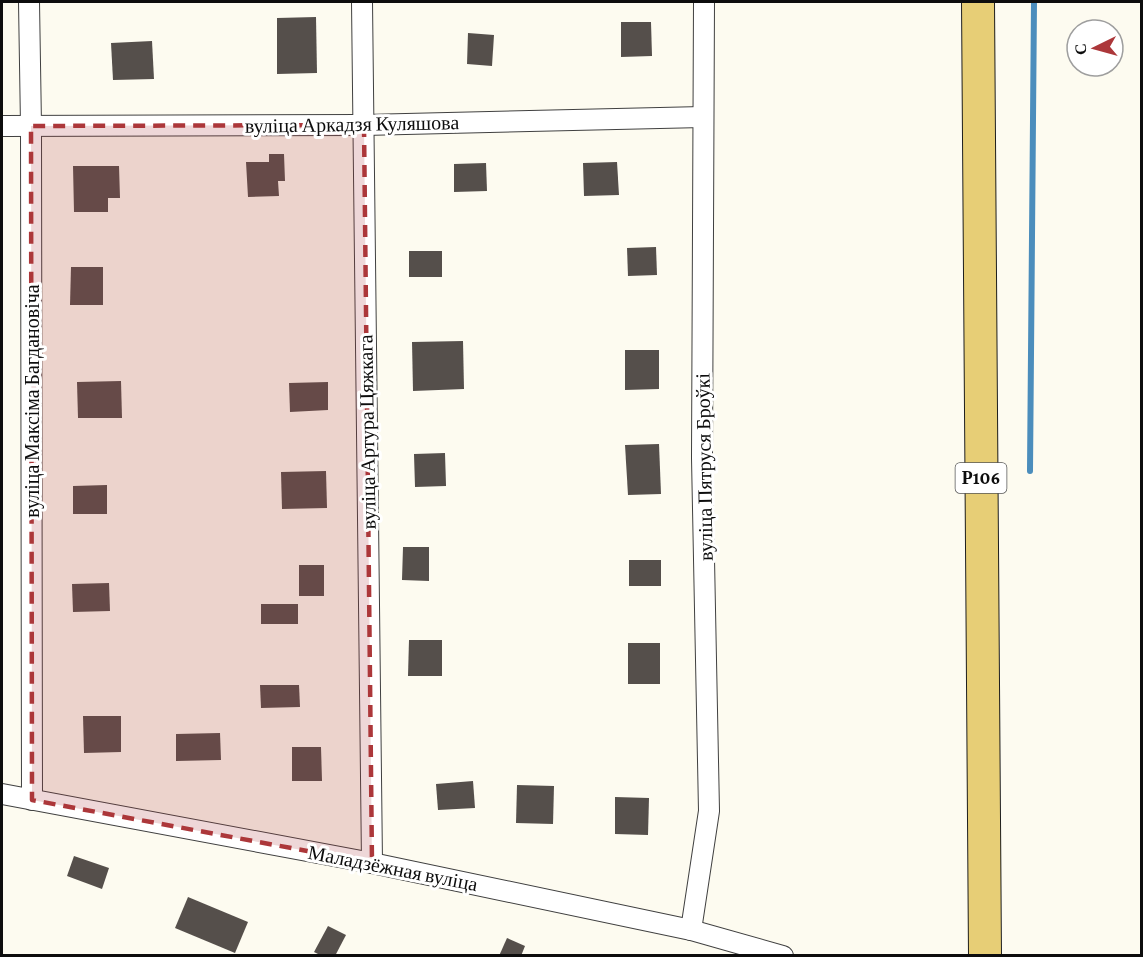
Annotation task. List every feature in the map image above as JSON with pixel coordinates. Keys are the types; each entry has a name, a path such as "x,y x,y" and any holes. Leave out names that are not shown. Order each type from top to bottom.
{"main road":[{"name":"Р106","path":"978,2 985,956"}],"street":[{"name":"вуліца Максіма Багдановіча","path":"30,2 32,800"},
{"name":"вуліца Артура Цяжкага","path":"362,2 372,863"},
{"name":"вуліца Пятруся Броўкі","path":"691,930 710,811 702,458 704,2"},
{"name":"вуліца Аркадзя Куляшова","path":"2,126 364,125 703,117"},
{"name":"Маладзёжная вуліца","path":"2,794 372,863 691,930 783,956"}],"highlighted area":[{"path":"364,125 372,863 32,800 31,126"}],"building":[{"path":"316,17 317,73 277,74 277,18"},
{"path":"621,22 651,22 652,56 621,57"},
{"path":"468,33 494,35 492,66 467,64"},
{"path":"152,41 154,79 113,80 111,43"},
{"path":"269,154 284,154 285,181 278,181 279,196 248,197 246,162 269,162"},
{"path":"617,162 619,195 584,196 583,163"},
{"path":"486,163 487,191 454,192 454,164"},
{"path":"73,166 119,166 120,198 108,198 108,212 74,212"},
{"path":"656,247 657,275 628,276 627,248"},
{"path":"409,251 442,251 442,277 409,277"},
{"path":"71,267 103,267 103,305 70,305"},
{"path":"463,341 464,389 413,391 412,342"},
{"path":"625,350 659,350 659,389 625,390"},
{"path":"121,381 122,418 78,418 77,382"},
{"path":"328,382 328,410 290,412 289,383"},
{"path":"659,444 661,494 628,495 625,445"},
{"path":"445,453 446,486 415,487 414,454"},
{"path":"326,471 327,508 282,509 281,472"},
{"path":"107,485 107,514 73,514 73,486"},
{"path":"403,547 429,547 429,581 402,580"},
{"path":"629,560 661,560 661,586 629,586"},
{"path":"299,565 324,565 324,596 299,596"},
{"path":"109,583 110,611 73,612 72,584"},
{"path":"261,604 298,604 298,624 261,624"},
{"path":"409,640 442,640 442,676 408,676"},
{"path":"628,643 660,643 660,684 628,684"},
{"path":"260,685 299,685 300,707 261,708"},
{"path":"83,716 121,716 121,752 84,753"},
{"path":"220,733 221,760 176,761 176,734"},
{"path":"292,747 321,747 322,781 292,781"},
{"path":"473,781 475,808 438,810 436,784"},
{"path":"517,785 554,786 553,824 516,823"},
{"path":"615,797 649,798 648,835 615,834"},
{"path":"74,856 109,868 102,889 67,876"},
{"path":"188,897 248,922 235,953 175,928"},
{"path":"328,926 346,935 335,956 322,956 314,952"},
{"path":"507,938 525,946 521,956 499,956"}],"waterway":[{"path":"1030,471 1034,2"}]}
